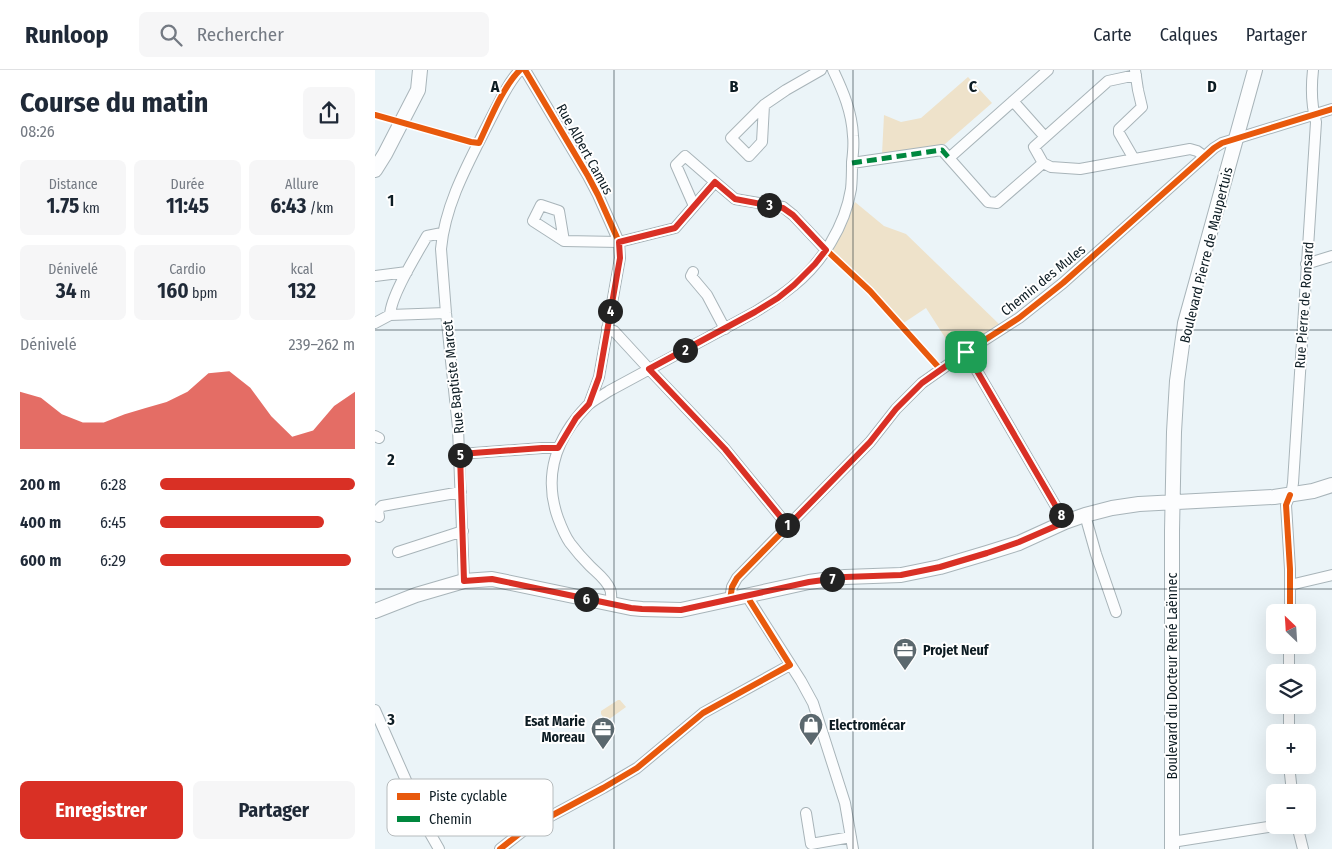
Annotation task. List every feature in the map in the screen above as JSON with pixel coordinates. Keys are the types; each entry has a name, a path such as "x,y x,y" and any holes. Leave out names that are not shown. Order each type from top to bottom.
{"street":[{"path":"375,170 418,90 420,70"},
{"name":"Rue Baptiste Marcet","path":"464,581 460,454 446,313 441,249 442,233 453,199 479,143 504,93 520,70"},
{"name":"Rue Albert Camus","path":"525,70 598,195 619,242 620,258 599,377 589,404"},
{"path":"764,105 762,142 749,156 731,138 764,105 821,70"},
{"name":"Rue Albert Camus","path":"611,604 611,591 606,581 568,541 553,505 552,470 558,448 576,418 589,404 609,391 770,303 794,285 826,250 837,230 851,189 853,136 850,113 843,90 833,70"},
{"path":"949,158 1048,70"},
{"name":"Boulevard Pierre de Maupertuis","path":"1173,502 1177,381 1185,323 1255,70"},
{"name":"Rue Pierre de Ronsard","path":"1290,604 1286,505 1293,483 1316,122 1311,89 1313,70"},
{"path":"1134,159 1119,133 1119,129 1142,107 1135,72 1108,81 1034,147 1043,163 1051,167 1080,169 1190,149 1204,156"},
{"path":"1013,101 1045,137"},
{"name":"Chemin des Mules","path":"730,600 731,587 737,578 870,442 896,409 922,383 1019,318 1063,283 1214,148 1222,143 1332,109"},
{"path":"852,163 942,150 988,202 997,203 1043,163"},
{"path":"694,206 676,165 685,156 735,199 783,208 793,215 826,250"},
{"path":"564,241 619,242 675,228 715,182"},
{"path":"390,315 390,307 427,236 442,233"},
{"path":"1307,264 1332,256"},
{"path":"375,276 407,272"},
{"path":"693,272 691,276 707,295 725,329"},
{"path":"375,323 390,315 446,313"},
{"path":"607,328 614,331 725,449 788,526"},
{"path":"966,352 1065,522"},
{"path":"599,377 605,389 609,391"},
{"path":"460,454 558,448"},
{"path":"375,611 415,595 464,581 492,579 611,604 642,609 681,610 809,582 845,577 901,575 940,567 1019,542 1085,515 1112,508 1139,504 1264,498 1313,491 1332,485"},
{"path":"379,517 378,510 382,506 461,492"},
{"name":"Boulevard du Docteur René Laënnec","path":"1172,845 1173,502"},
{"path":"1085,515 1116,612"},
{"path":"398,552 463,531"},
{"path":"1290,585 1332,575"},
{"path":"748,595 813,703 845,803 853,849"},
{"path":"553,815 637,768 703,713 790,665"},
{"path":"375,710 405,779"},
{"path":"806,813 811,847 851,837"},
{"path":"1172,845 1266,828"},
{"path":"1299,834 1303,849"},
{"path":"432,836 439,849"},
{"path":"500,849 517,836"}],"shaded area":[{"path":"968,77 992,103 945,144 882,154 884,115 901,122 921,118"},
{"path":"855,202 884,226 906,234 999,324 955,353 926,308 899,326 830,256"},
{"path":"618,700 626,707 608,720 605,720 601,711"}],"marked path":[{"path":"852,163 942,150 949,158"}],"cycle path":[{"path":"375,115 479,143 502,95 520,70"},
{"path":"525,70 588,176 619,242 675,228 715,182 735,199 783,207 870,291 941,370"},
{"path":"553,815 637,768 703,713 790,665 748,595 730,600 732,587 737,578 870,442 896,409 922,383 1019,318 1063,283 1214,148 1222,143 1332,109"},
{"path":"1290,495 1286,505 1290,604"},
{"path":"500,849 517,836"}],"place":[{"name":"Projet Neuf","path":"905,671"},
{"name":"Electromécar","path":"811,746"},
{"name":"Esat Marie Moreau","path":"603,750"}],"route":[{"path":"715,182 735,199 783,208 793,215 826,250 794,285 778,298 649,369 725,449 788,526 870,442 896,409 922,383 966,352 1065,522 1019,542 940,567 901,575 845,577 809,582 681,610 631,608 492,579 464,581 460,454 558,448 576,418 589,404 599,377 620,258 619,242 675,228 715,182"}]}
